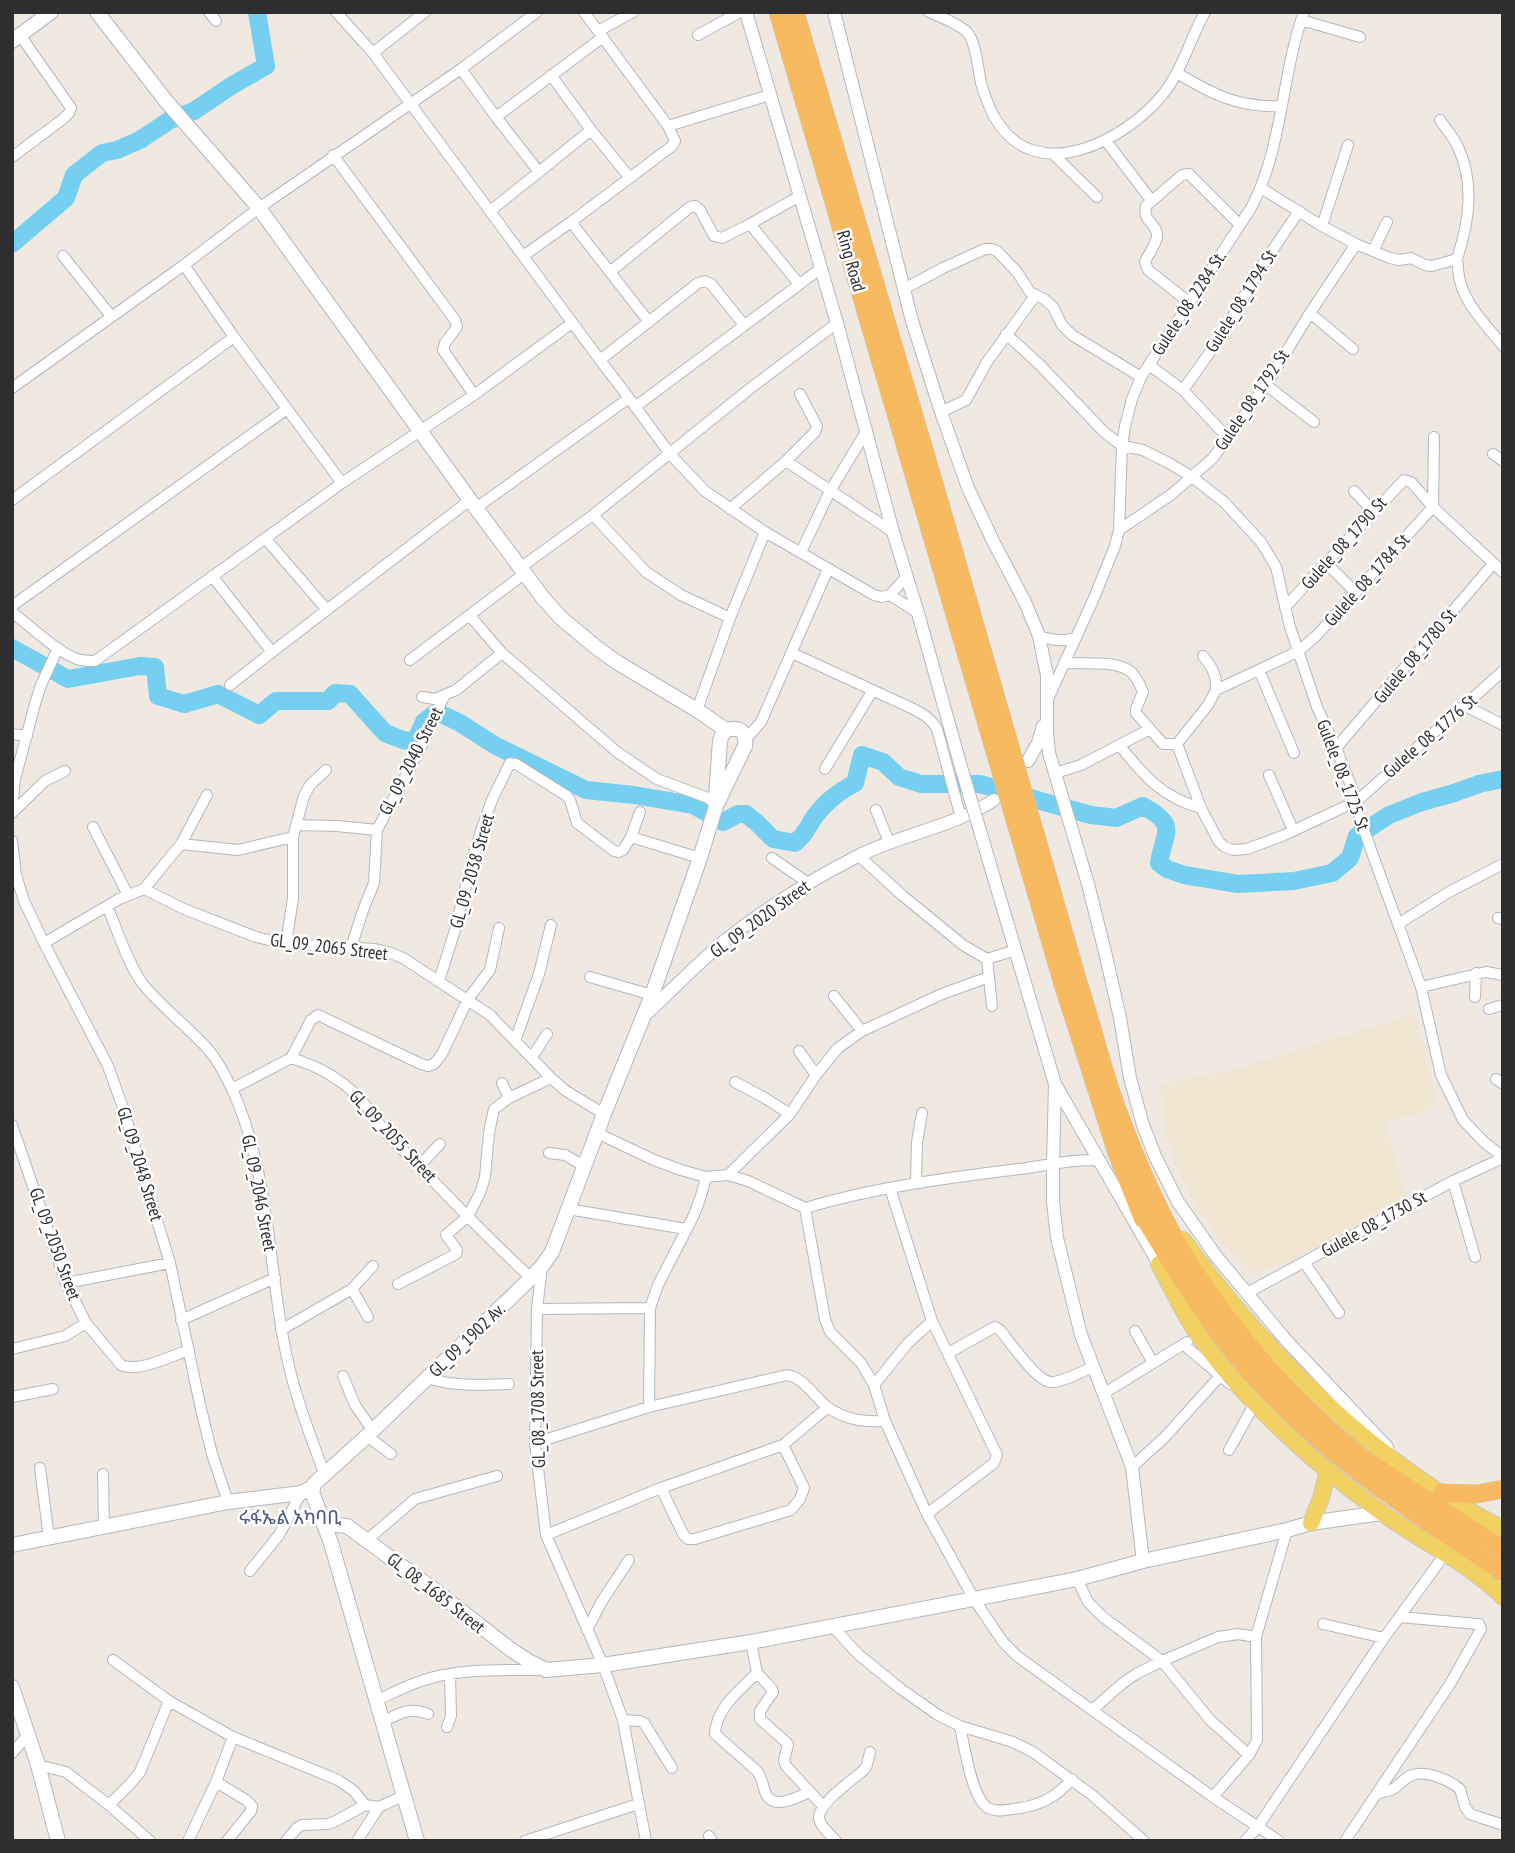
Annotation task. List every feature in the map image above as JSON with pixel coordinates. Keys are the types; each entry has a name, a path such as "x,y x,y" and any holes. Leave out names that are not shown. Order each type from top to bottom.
{"highway":[{"name":"Ring Road","path":"778,12 932,507"},
{"name":"Ring Road","path":"795,12 932,507"},
{"path":"932,507 1071,983 1113,1142 1159,1264"},
{"path":"1071,983 1153,1197 1188,1262 1245,1340 1312,1416 1361,1457 1503,1550"},
{"path":"1139,1209 1189,1292 1215,1329 1280,1405 1337,1456 1396,1500 1503,1572"},
{"path":"1442,1493 1477,1494 1503,1489"}],"main road":[{"path":"16,38 51,12"},
{"path":"97,12 166,101 259,208 522,571 561,618 618,663 726,730"},
{"path":"734,728 742,731 744,744 716,806 722,735 726,730 734,728"},
{"path":"720,745 727,752 735,754 744,744"},
{"name":"GL_09_1902 Av.","path":"307,1490 370,1434 531,1278 552,1252 652,995 716,806"},
{"path":"1153,1197 1228,1298 1301,1381 1363,1437 1412,1473 1503,1529"},
{"path":"1159,1264 1197,1332 1255,1403 1328,1470 1381,1513 1445,1554 1503,1597"},
{"path":"1311,1523 1328,1470"},
{"path":"12,1545 228,1502 307,1490 312,1492 325,1524 416,1841"},
{"path":"546,1670 603,1665 751,1642 1077,1579 1143,1561 1311,1523 1381,1513"},
{"name":"GL_08_1685 Street","path":"325,1524 347,1526 510,1649 546,1670"},
{"path":"12,1687 38,1765 58,1841"}],"street":[{"path":"336,12 373,53 670,454 705,491 765,532 874,595 890,595 906,576"},
{"path":"373,53 425,12"},
{"path":"12,388 333,155 461,69 537,12"},
{"path":"523,256 630,178 675,141 668,126 584,12"},
{"path":"496,117 600,34 634,12"},
{"path":"698,35 740,12"},
{"path":"746,12 867,430 893,532 1055,1084 1159,1264"},
{"path":"834,12 912,321 941,412 968,488 1039,636 1047,675 1049,753 1088,884 1120,1018 1130,1078 1155,1156 1178,1202 1247,1293 1318,1375 1412,1473"},
{"path":"929,12 950,21 973,41 982,87 993,116 1004,132 1019,145 1036,152 1053,154 1070,152 1106,141 1145,113 1177,73 1205,12"},
{"path":"1302,16 1360,37"},
{"name":"Gulele_08_2284 St.","path":"1048,699 1071,639 1094,598 1115,546 1119,530 1122,446 1132,399 1141,377 1240,225 1261,188 1302,16"},
{"path":"12,157 64,119 71,108 16,38"},
{"path":"461,69 539,172"},
{"path":"1177,73 1212,93 1241,104 1281,106"},
{"path":"551,75 630,178"},
{"path":"668,126 770,95"},
{"path":"1440,120 1458,146 1470,190 1462,244 1457,259 1459,279 1474,309 1503,346"},
{"path":"489,211 591,130"},
{"path":"1106,141 1151,200"},
{"path":"1322,226 1348,145"},
{"path":"1053,154 1097,197"},
{"path":"333,155 455,320 457,327 443,350 474,395"},
{"path":"1190,303 1147,270 1145,262 1157,238 1157,231 1147,220 1144,213 1146,206 1182,175 1189,174 1240,225"},
{"path":"1261,188 1322,226 1390,258 1411,258 1432,266 1457,259"},
{"path":"610,272 690,207 695,206 700,210 714,236 722,238 800,196"},
{"name":"Gulele_08_1794 St","path":"1183,390 1225,331 1258,273 1299,211"},
{"path":"571,222 649,323"},
{"path":"1373,251 1387,222"},
{"path":"750,224 799,284"},
{"name":"Gulele_08_1792 St","path":"1119,530 1172,494 1213,458 1266,385 1356,244"},
{"path":"904,289 943,268 992,248 1017,272 1030,292 1054,307 1062,325 1072,335 1141,377"},
{"path":"63,256 111,316"},
{"path":"184,265 342,483"},
{"path":"230,685 327,610 473,504 632,402 820,269"},
{"path":"600,360 698,283 705,281 711,284 744,325"},
{"path":"941,412 966,400 987,362 1035,296"},
{"path":"1310,313 1353,349"},
{"path":"12,612 74,659 94,661 342,483 474,395 572,323"},
{"path":"410,660 470,616 522,571 836,323"},
{"path":"1006,334 1039,364 1104,432 1122,446"},
{"path":"12,500 234,337"},
{"path":"1149,365 1183,390 1228,438"},
{"path":"1266,385 1314,422"},
{"path":"730,509 815,432 817,426 800,394"},
{"path":"12,606 287,409"},
{"path":"801,552 830,491 867,430"},
{"path":"1434,437 1433,507 1503,572"},
{"name":"Gulele_08_1725 St","path":"1122,446 1143,450 1169,463 1224,502 1261,542 1276,567 1290,627 1317,707 1357,801 1370,850 1421,987 1441,1075 1462,1120 1503,1158"},
{"path":"786,461 893,532"},
{"name":"Gulele_08_1790 St","path":"1285,607 1404,480 1410,482 1433,507"},
{"path":"1354,491 1373,511"},
{"name":"Gulele_08_1784 St","path":"1216,690 1299,651 1317,635 1433,507"},
{"path":"593,515 655,578 681,595 730,618"},
{"path":"697,710 765,532"},
{"path":"265,538 327,610"},
{"path":"1326,564 1355,592"},
{"name":"Gulele_08_1780 St","path":"1336,748 1493,564"},
{"path":"744,744 761,722 828,569"},
{"path":"212,576 272,652"},
{"path":"890,595 918,613"},
{"path":"470,616 502,653 617,752 657,779 708,798 716,806"},
{"path":"1039,636 1052,640 1071,639"},
{"path":"12,812 14,780 41,685 58,648"},
{"path":"422,697 442,701 502,653"},
{"path":"792,653 924,714 937,729 961,818"},
{"path":"1064,663 1118,666 1131,671 1143,692 1136,713 1163,744 1177,744 1208,705 1216,690 1213,669 1203,656"},
{"path":"1259,670 1294,753"},
{"name":"Gulele_08_1776 St","path":"1177,744 1201,808 1219,842 1233,850 1247,849 1357,801 1503,671"},
{"path":"825,769 873,690"},
{"path":"1048,699 1041,736 1031,756 1044,748 1049,753"},
{"name":"GL_09_2040 Street","path":"351,948 374,883 377,830 442,701"},
{"path":"1465,706 1503,725"},
{"path":"1055,773 1081,765 1150,729"},
{"path":"12,734 27,736"},
{"path":"1120,746 1147,779 1164,793 1201,808"},
{"name":"GL_09_2038 Street","path":"439,981 481,831 510,763 516,764 567,796 577,823 614,851 623,850 631,837"},
{"path":"286,944 293,898 293,837 304,796 310,785 326,769"},
{"path":"12,812 45,781 65,771"},
{"path":"1269,775 1293,830"},
{"path":"44,943 107,906 144,889 181,844 207,795"},
{"name":"GL_09_2020 Street","path":"644,1016 722,943 808,883 889,842 961,818 994,800"},
{"path":"876,810 889,842"},
{"path":"640,812 631,837 700,858"},
{"path":"296,825 377,830"},
{"path":"93,827 128,895"},
{"path":"181,844 238,850 293,837"},
{"name":"GL_09_2048 Street","path":"12,841 16,875 24,901 108,1066 135,1145 170,1263 212,1454 228,1502"},
{"path":"859,856 963,945 987,959 1016,950"},
{"path":"772,858 808,883"},
{"path":"1398,924 1449,892 1503,864"},
{"name":"GL_09_2065 Street","path":"144,889 184,909 256,937 286,944 388,952 403,958 490,1015 551,1078 566,1091 604,1114"},
{"name":"GL_09_2046 Street","path":"107,906 136,974 156,999 207,1048 232,1089 250,1138 262,1188 288,1366 324,1475"},
{"path":"515,1041 539,974 551,925"},
{"path":"232,1089 291,1058 311,1020 318,1014 421,1064 434,1064 442,1054 468,999 490,970 499,928"},
{"path":"987,959 992,1006"},
{"path":"1421,987 1476,973 1503,975"},
{"path":"1475,998 1476,973"},
{"path":"590,977 652,995"},
{"path":"728,1175 790,1114 830,1056 862,1031 942,994 989,977"},
{"path":"834,996 862,1031"},
{"path":"1489,1009 1503,1005"},
{"path":"532,1057 547,1034"},
{"path":"799,1051 816,1075"},
{"name":"GL_09_2055 Street","path":"291,1058 334,1076 350,1089 385,1132 531,1278"},
{"path":"398,1284 456,1254 457,1250 446,1235 468,1216 480,1194 485,1177 494,1109 509,1098 551,1078"},
{"path":"735,1082 790,1114"},
{"path":"502,1083 509,1098"},
{"path":"1055,1084 1053,1202 1057,1238 1081,1335 1132,1467 1143,1561"},
{"path":"916,1182 917,1142 922,1113"},
{"name":"GL_09_2050 Street","path":"12,1125 66,1283 86,1323 121,1366 127,1368 143,1366 189,1350"},
{"path":"597,1133 681,1170 706,1177 728,1175 748,1181 805,1208 842,1197 916,1182 1077,1160 1100,1161"},
{"path":"419,1166 440,1144"},
{"path":"549,1153 565,1154 584,1166"},
{"name":"Gulele_08_1730 St","path":"1247,1293 1453,1181 1503,1158"},
{"path":"649,1407 650,1308 702,1196 706,1177"},
{"path":"1453,1181 1475,1256"},
{"path":"890,1188 932,1321 997,1455 994,1462 927,1514"},
{"path":"805,1208 825,1319 830,1332 861,1363 874,1385 885,1421 927,1514 974,1599 1003,1642 1017,1656 1213,1797 1279,1841"},
{"path":"568,1209 686,1229"},
{"path":"1304,1262 1339,1313"},
{"path":"66,1283 170,1263"},
{"path":"281,1330 352,1289 373,1266"},
{"name":"GL_08_1708 Street","path":"542,1266 537,1309 535,1443 546,1535 603,1665 623,1720 646,1841"},
{"path":"181,1320 275,1278"},
{"path":"352,1289 368,1317"},
{"path":"537,1309 650,1308"},
{"path":"874,1385 908,1343 932,1321"},
{"path":"12,1349 65,1336 86,1323"},
{"path":"948,1353 995,1328 1000,1330 1037,1375 1046,1381 1054,1382 1093,1367"},
{"path":"1135,1331 1153,1363"},
{"path":"1103,1394 1184,1345 1197,1332"},
{"path":"1184,1345 1255,1403 1229,1450"},
{"path":"535,1443 649,1407 787,1375 797,1378 828,1407 855,1421 885,1421"},
{"path":"343,1376 370,1434 391,1454"},
{"path":"1132,1467 1164,1438 1220,1376"},
{"path":"428,1378 459,1385 509,1384"},
{"path":"12,1397 53,1389"},
{"path":"546,1535 661,1488 783,1444 828,1407"},
{"path":"661,1488 688,1539 790,1510 800,1499 804,1488 783,1444"},
{"path":"40,1468 49,1538"},
{"path":"103,1474 104,1527"},
{"path":"367,1540 415,1499 497,1476"},
{"path":"250,1571 279,1535 307,1490"},
{"path":"1213,1797 1254,1746 1258,1731 1256,1637 1287,1530"},
{"path":"1245,1841 1257,1828 1384,1637 1445,1554"},
{"path":"587,1630 629,1560"},
{"path":"1077,1579 1088,1602 1103,1617 1162,1661 1210,1720 1249,1755"},
{"path":"1345,1841 1450,1684 1481,1629 1477,1624 1400,1617"},
{"path":"1323,1624 1384,1637"},
{"path":"831,1625 859,1655 938,1715 960,1726 1013,1742 1041,1757 1092,1795 1144,1841"},
{"path":"1092,1710 1123,1683 1162,1661 1218,1637 1238,1634 1256,1637"},
{"path":"751,1642 757,1673 773,1692 760,1712 760,1719 788,1745 784,1763 823,1806"},
{"path":"113,1660 169,1701 233,1737 338,1780 354,1791 365,1805"},
{"path":"376,1700 418,1681 450,1674 546,1670"},
{"path":"757,1673 726,1703 715,1734 757,1771 770,1800 780,1803 810,1792"},
{"path":"447,1727 451,1716 450,1674"},
{"path":"109,1805 140,1772 169,1701"},
{"path":"382,1721 411,1709 428,1714"},
{"path":"623,1720 644,1723 671,1768"},
{"path":"960,1726 977,1792 982,1803 990,1809 1031,1806 1050,1800 1072,1779"},
{"path":"12,1753 28,1735"},
{"path":"188,1841 216,1782 233,1737"},
{"path":"836,1841 819,1819 823,1806 864,1770 870,1752"},
{"path":"38,1765 66,1772 150,1841"},
{"path":"1377,1794 1394,1788 1411,1775 1434,1776 1460,1789 1470,1814 1503,1825"},
{"path":"216,1782 252,1805 251,1811 227,1841"},
{"path":"357,1841 379,1807 403,1796"},
{"path":"525,1841 638,1804"},
{"path":"286,1841 302,1825 322,1826 365,1805 379,1807"}],"shaded area":[{"path":"1415,1014 1438,1107 1385,1122 1407,1199 1290,1262 1253,1273 1222,1243 1190,1195 1166,1136 1161,1084 1232,1070"}],"waterway":[{"path":"12,244 66,198 74,175 102,153 140,140 170,120 194,111 266,66 257,12"},
{"path":"12,648 68,679 140,666 155,667 158,696 184,704 218,694 259,715 276,701 328,701 335,693 350,694 385,733 415,742 424,722 437,712 496,746 586,790 693,805 723,822 738,814 746,814 773,839 795,843 824,805 855,783 862,755 883,762 899,777 921,784 980,784 1091,815 1116,818 1143,806 1165,824 1166,836 1159,863 1184,875 1238,884 1294,881 1332,873 1350,858 1357,836 1389,815 1422,802 1503,779"}],"district":[{"name":"ሩፋኤል አካባቢ","path":"290,1517"}]}
